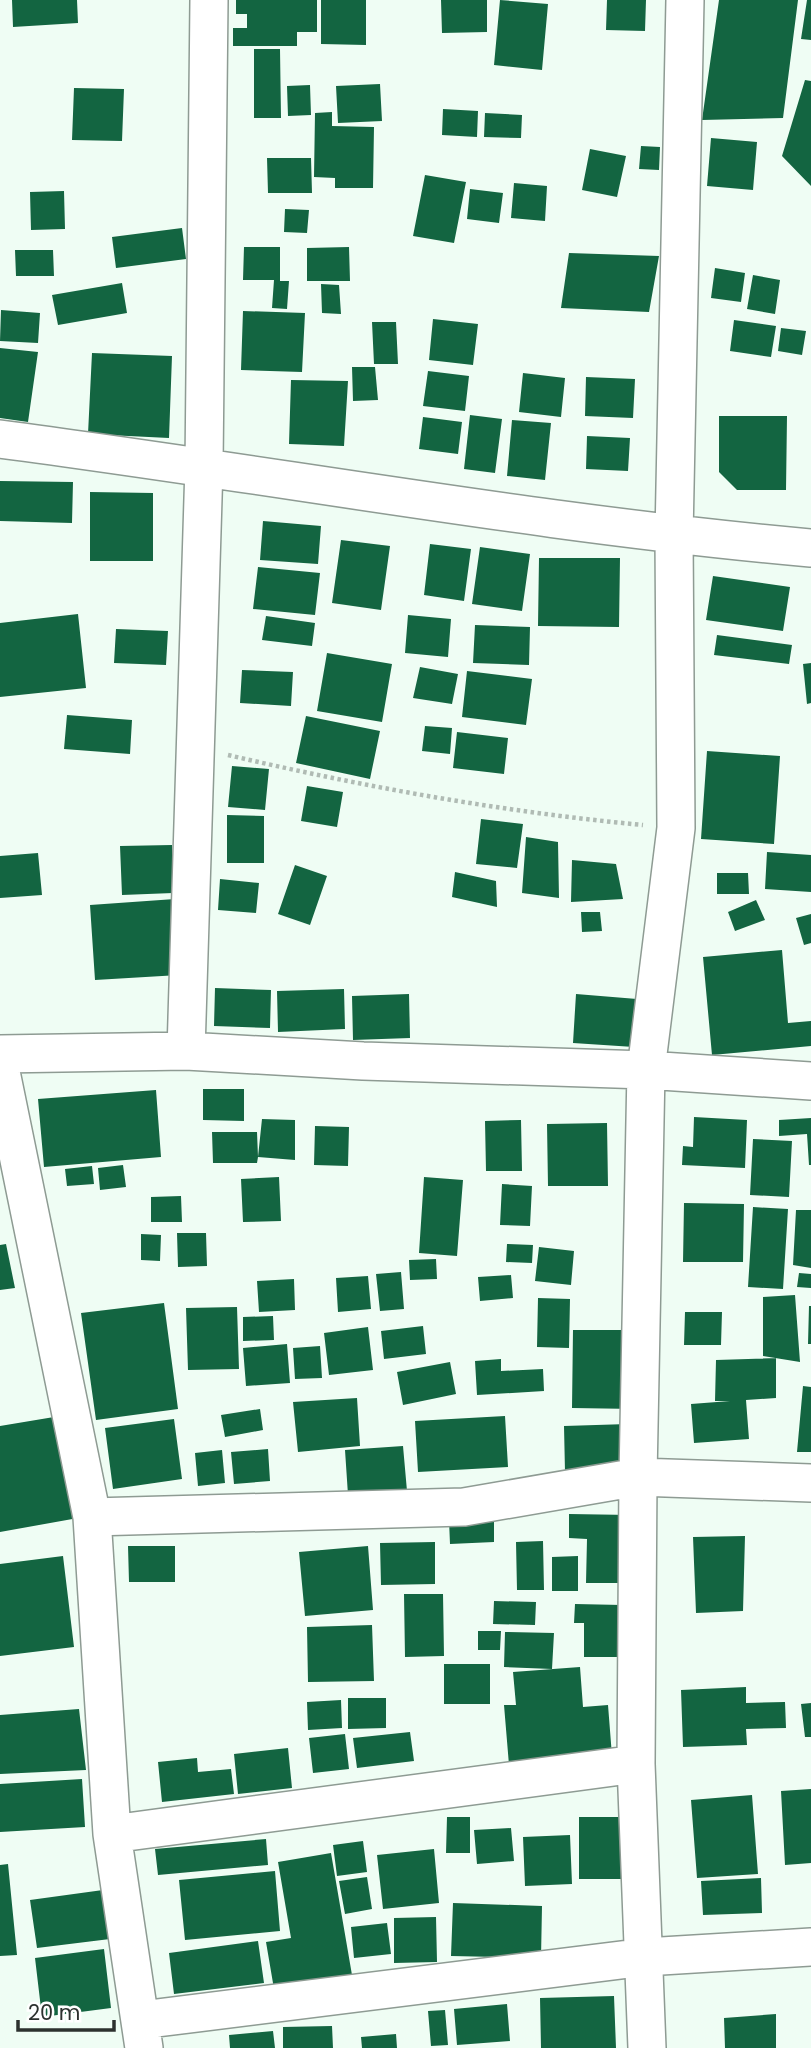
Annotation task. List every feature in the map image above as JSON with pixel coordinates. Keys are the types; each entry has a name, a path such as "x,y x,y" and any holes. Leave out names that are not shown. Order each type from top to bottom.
{"street":[{"path":"186,1051 193,746 204,466 209,0"},
{"path":"647,2048 636,1764 638,1477 646,1070 676,828 674,536 685,0"},
{"path":"0,439 204,466 674,536 811,548"},
{"path":"0,1054 186,1051 363,1061 646,1070 811,1081"},
{"path":"0,1067 92,1517 112,1834 142,2034 645,1957 811,1947"},
{"path":"92,1517 464,1507 638,1477 811,1483"},
{"path":"112,1834 636,1764"}],"path":[{"path":"193,746 358,785 516,810 676,828"}],"building":[{"path":"12,0 77,0 78,23 13,27"},
{"path":"236,0 317,0 317,32 297,32 297,46 233,46 233,28 247,28 247,14 236,14"},
{"path":"321,0 366,0 366,45 321,44"},
{"path":"441,0 487,0 487,32 442,33"},
{"path":"500,0 548,4 542,70 494,65"},
{"path":"607,0 646,0 645,31 606,30"},
{"path":"719,0 798,0 783,118 702,120"},
{"path":"807,0 811,0 811,40 801,39"},
{"path":"254,49 280,49 281,118 254,118"},
{"path":"805,80 811,81 811,186 782,156"},
{"path":"380,84 382,121 338,123 336,86"},
{"path":"310,85 311,115 288,116 287,86"},
{"path":"74,88 124,89 122,141 72,140"},
{"path":"443,109 478,111 477,137 442,135"},
{"path":"332,112 332,126 374,127 373,188 335,188 335,178 314,177 315,113"},
{"path":"485,113 522,115 521,138 484,137"},
{"path":"711,138 757,142 753,190 707,186"},
{"path":"641,146 660,147 659,170 639,169"},
{"path":"590,149 626,156 617,197 582,190"},
{"path":"267,158 311,158 312,193 268,193"},
{"path":"425,175 466,182 454,243 413,236"},
{"path":"514,183 547,186 545,221 511,218"},
{"path":"470,189 503,193 499,223 467,219"},
{"path":"64,191 65,229 31,230 30,192"},
{"path":"285,209 309,210 307,233 284,232"},
{"path":"182,228 186,259 116,268 112,237"},
{"path":"244,247 280,247 280,281 289,281 287,309 272,308 274,280 243,280"},
{"path":"349,247 350,281 307,281 307,248"},
{"path":"15,250 53,250 54,276 16,276"},
{"path":"569,253 659,256 649,312 561,308"},
{"path":"715,268 745,273 741,302 711,298"},
{"path":"753,275 780,280 775,314 747,309"},
{"path":"122,283 127,313 58,325 52,295"},
{"path":"321,284 339,285 341,314 322,313"},
{"path":"1,310 40,313 38,343 0,341"},
{"path":"243,311 305,313 302,372 241,370"},
{"path":"433,319 478,324 473,365 429,360"},
{"path":"734,320 776,326 771,357 730,351"},
{"path":"372,322 396,322 398,364 374,364"},
{"path":"781,328 806,331 802,355 778,351"},
{"path":"0,348 38,352 28,422 0,418"},
{"path":"92,353 172,356 169,438 88,434"},
{"path":"352,367 375,367 378,400 353,401"},
{"path":"428,371 469,376 465,411 423,406"},
{"path":"523,373 565,378 561,417 519,412"},
{"path":"586,377 635,379 633,418 585,416"},
{"path":"291,380 348,381 344,446 289,444"},
{"path":"470,415 502,419 495,473 464,469"},
{"path":"719,416 787,416 786,490 737,490 719,472"},
{"path":"423,417 462,422 458,454 419,449"},
{"path":"512,420 551,423 545,480 507,476"},
{"path":"587,436 630,438 628,471 586,469"},
{"path":"0,481 73,482 72,523 0,521"},
{"path":"90,492 153,493 153,561 90,561"},
{"path":"263,521 321,526 318,564 260,560"},
{"path":"341,540 390,546 381,610 332,603"},
{"path":"430,544 471,549 464,601 424,595"},
{"path":"480,547 530,554 522,611 472,604"},
{"path":"539,558 620,558 619,627 538,626"},
{"path":"258,567 320,573 315,615 253,609"},
{"path":"713,576 790,587 783,631 706,620"},
{"path":"78,614 86,688 0,697 0,623"},
{"path":"408,615 451,619 448,657 405,653"},
{"path":"266,616 315,623 312,646 262,640"},
{"path":"475,625 530,627 529,665 473,663"},
{"path":"116,629 168,631 166,665 114,663"},
{"path":"717,635 792,645 789,664 714,655"},
{"path":"327,653 392,664 382,722 317,711"},
{"path":"811,663 811,703 807,704 803,664"},
{"path":"420,667 458,674 452,704 413,698"},
{"path":"242,670 293,672 291,706 240,703"},
{"path":"467,671 532,679 526,725 462,717"},
{"path":"67,715 132,720 130,754 64,749"},
{"path":"306,716 380,731 370,779 296,763"},
{"path":"425,726 452,728 450,754 422,751"},
{"path":"457,732 508,738 504,774 453,768"},
{"path":"707,751 780,756 774,844 701,839"},
{"path":"232,766 269,769 265,810 228,807"},
{"path":"307,786 343,792 337,827 301,821"},
{"path":"227,815 264,816 264,863 227,863"},
{"path":"481,819 523,824 517,868 476,864"},
{"path":"526,837 558,842 559,898 522,893"},
{"path":"172,845 173,893 122,895 120,846"},
{"path":"767,852 811,855 811,892 765,889"},
{"path":"38,853 42,895 0,898 0,856"},
{"path":"572,860 616,864 623,899 571,902"},
{"path":"295,865 327,876 310,925 278,914"},
{"path":"455,872 496,881 497,907 452,897"},
{"path":"717,873 748,873 749,894 717,894"},
{"path":"220,879 259,883 256,913 218,910"},
{"path":"175,899 179,975 95,980 90,905"},
{"path":"756,900 765,920 735,931 728,912"},
{"path":"581,912 600,912 602,931 582,932"},
{"path":"811,914 811,943 804,945 796,918"},
{"path":"782,950 788,1023 811,1021 811,1046 712,1055 703,957"},
{"path":"215,988 271,990 270,1028 214,1026"},
{"path":"344,989 345,1029 278,1032 277,991"},
{"path":"409,994 410,1038 353,1040 352,996"},
{"path":"576,994 637,999 634,1047 573,1043"},
{"path":"203,1089 244,1089 244,1121 203,1120"},
{"path":"156,1090 161,1157 44,1167 38,1099"},
{"path":"694,1117 747,1120 745,1168 682,1165 683,1146 693,1147"},
{"path":"811,1118 809,1165 807,1134 779,1136 779,1120"},
{"path":"262,1119 295,1120 295,1160 258,1157"},
{"path":"521,1120 522,1171 486,1171 485,1121"},
{"path":"607,1123 608,1186 548,1186 547,1124"},
{"path":"315,1126 349,1127 348,1166 314,1165"},
{"path":"212,1132 257,1132 257,1163 213,1163"},
{"path":"753,1139 792,1141 789,1197 750,1195"},
{"path":"123,1165 126,1187 100,1190 98,1168"},
{"path":"92,1166 94,1184 67,1186 65,1169"},
{"path":"279,1177 281,1221 243,1222 241,1179"},
{"path":"424,1177 463,1180 457,1256 419,1253"},
{"path":"502,1184 532,1186 530,1226 500,1225"},
{"path":"181,1196 182,1222 151,1222 151,1197"},
{"path":"684,1203 744,1204 743,1262 683,1262"},
{"path":"753,1207 788,1209 783,1289 748,1287"},
{"path":"796,1210 811,1210 811,1268 793,1265"},
{"path":"177,1233 206,1233 207,1266 178,1267"},
{"path":"141,1234 161,1235 160,1261 141,1260"},
{"path":"6,1244 15,1288 0,1290 0,1245"},
{"path":"507,1244 533,1245 532,1263 506,1262"},
{"path":"539,1247 574,1251 571,1285 535,1281"},
{"path":"436,1259 437,1279 410,1280 409,1260"},
{"path":"401,1272 404,1309 380,1311 376,1274"},
{"path":"799,1273 811,1274 811,1288 797,1287"},
{"path":"511,1275 513,1298 480,1301 478,1277"},
{"path":"368,1276 371,1309 338,1312 336,1278"},
{"path":"294,1279 295,1310 259,1312 257,1281"},
{"path":"795,1295 800,1362 763,1356 763,1297"},
{"path":"538,1298 570,1299 569,1348 537,1347"},
{"path":"164,1303 178,1409 96,1420 81,1313"},
{"path":"811,1306 811,1344 808,1344"},
{"path":"237,1307 239,1369 188,1370 186,1308"},
{"path":"685,1312 722,1312 721,1345 684,1345"},
{"path":"273,1316 274,1340 243,1341 243,1317"},
{"path":"423,1326 426,1354 384,1359 381,1331"},
{"path":"368,1327 373,1370 329,1375 324,1333"},
{"path":"573,1330 636,1330 636,1409 572,1408"},
{"path":"287,1344 290,1383 246,1386 243,1348"},
{"path":"320,1346 322,1378 295,1379 293,1348"},
{"path":"776,1358 776,1398 746,1400 749,1439 694,1443 691,1404 730,1401 715,1401 716,1360"},
{"path":"501,1359 501,1371 543,1369 544,1391 477,1395 475,1361"},
{"path":"450,1362 456,1394 403,1405 397,1372"},
{"path":"803,1386 811,1387 811,1452 797,1452"},
{"path":"357,1398 360,1446 298,1452 293,1402"},
{"path":"260,1409 263,1430 225,1437 221,1415"},
{"path":"60,1416 78,1518 0,1532 0,1426"},
{"path":"505,1416 508,1467 418,1472 415,1421"},
{"path":"174,1419 182,1479 113,1489 105,1428"},
{"path":"628,1424 630,1471 565,1472 564,1426"},
{"path":"403,1446 407,1491 348,1495 345,1450"},
{"path":"268,1449 270,1481 234,1484 231,1452"},
{"path":"222,1450 225,1483 198,1486 195,1453"},
{"path":"569,1514 631,1515 630,1583 586,1583 587,1539 569,1538"},
{"path":"494,1518 494,1542 450,1544 449,1520"},
{"path":"745,1536 743,1611 696,1613 693,1537"},
{"path":"543,1541 544,1590 517,1590 516,1542"},
{"path":"435,1542 435,1584 381,1585 380,1543"},
{"path":"128,1546 175,1546 175,1582 129,1582"},
{"path":"368,1546 373,1610 305,1616 299,1552"},
{"path":"63,1556 74,1647 0,1656 0,1564"},
{"path":"578,1556 578,1591 552,1591 552,1557"},
{"path":"404,1594 443,1594 444,1656 405,1657"},
{"path":"494,1601 536,1602 535,1625 493,1624"},
{"path":"575,1604 622,1605 621,1657 584,1657 584,1623 574,1623"},
{"path":"372,1625 374,1681 308,1682 307,1627"},
{"path":"478,1631 501,1631 500,1650 478,1650"},
{"path":"505,1632 554,1633 552,1669 504,1667"},
{"path":"444,1664 490,1664 490,1704 444,1704"},
{"path":"580,1667 583,1707 608,1705 612,1756 509,1765 504,1705 516,1705 513,1672"},
{"path":"746,1687 746,1703 785,1702 786,1728 746,1729 747,1745 683,1747 681,1690"},
{"path":"348,1698 386,1698 386,1728 348,1729"},
{"path":"341,1700 342,1728 308,1730 307,1702"},
{"path":"811,1703 811,1737 805,1737 801,1704"},
{"path":"79,1709 86,1770 0,1774 0,1715"},
{"path":"410,1732 414,1761 357,1768 353,1738"},
{"path":"345,1734 349,1769 313,1773 309,1738"},
{"path":"288,1748 292,1788 238,1794 234,1754"},
{"path":"197,1758 198,1772 231,1769 234,1794 162,1802 158,1762"},
{"path":"82,1779 85,1827 0,1832 0,1784"},
{"path":"811,1789 811,1863 785,1865 781,1791"},
{"path":"752,1795 758,1874 697,1878 691,1800"},
{"path":"447,1817 470,1817 470,1853 446,1853"},
{"path":"579,1817 625,1817 625,1879 579,1879"},
{"path":"511,1828 514,1861 477,1864 474,1830"},
{"path":"570,1835 572,1884 525,1886 523,1837"},
{"path":"266,1839 268,1865 158,1875 155,1849"},
{"path":"363,1841 367,1872 337,1876 333,1845"},
{"path":"434,1849 439,1903 383,1909 377,1855"},
{"path":"331,1853 352,1975 274,1989 266,1942 291,1938 278,1862"},
{"path":"8,1864 17,1955 0,1956 0,1865"},
{"path":"275,1871 280,1931 185,1940 179,1880"},
{"path":"367,1877 372,1909 345,1914 339,1881"},
{"path":"761,1878 762,1913 703,1915 701,1881"},
{"path":"103,1890 110,1939 37,1948 30,1900"},
{"path":"453,1903 542,1906 541,1958 451,1956"},
{"path":"436,1917 437,1962 394,1963 394,1918"},
{"path":"387,1923 391,1954 354,1958 351,1927"},
{"path":"258,1941 264,1983 174,1994 169,1953"},
{"path":"104,1949 111,2008 42,2017 35,1958"},
{"path":"614,1996 616,2048 541,2048 540,1998"},
{"path":"507,2004 510,2041 457,2045 454,2009"},
{"path":"445,2010 448,2045 431,2046 428,2011"},
{"path":"776,2014 776,2048 725,2048 724,2018"},
{"path":"332,2026 333,2048 283,2048 283,2027"},
{"path":"273,2031 275,2048 230,2048 229,2035"},
{"path":"396,2034 397,2048 362,2048 361,2037"}]}
